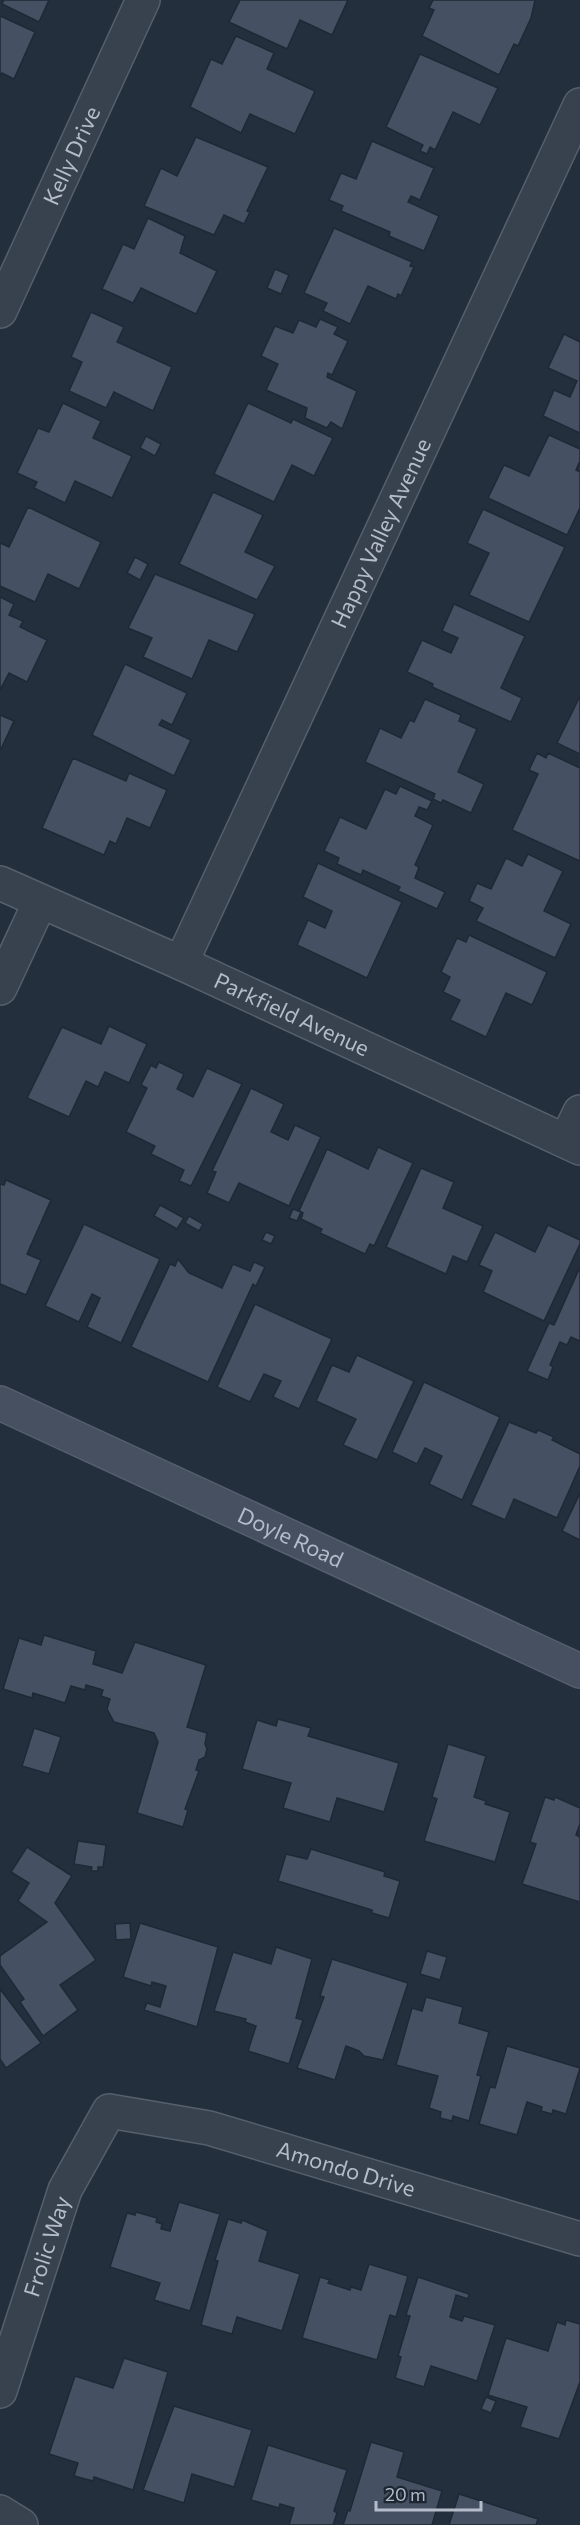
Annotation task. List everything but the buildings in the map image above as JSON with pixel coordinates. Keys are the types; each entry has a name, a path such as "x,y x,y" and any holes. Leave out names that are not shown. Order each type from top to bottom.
{"main road":[{"name":"Doyle Road","path":"0,1403 580,1671"}],"street":[{"name":"Kelly Drive","path":"0,311 144,0"},
{"name":"Happy Valley Avenue","path":"181,963 580,105"},
{"name":"Parkfield Avenue","path":"0,884 181,963 573,1144"},
{"path":"0,988 40,902"},
{"path":"573,1144 580,1112"},
{"name":"Amondo Drive","path":"110,2111 209,2128 580,2239"},
{"name":"Frolic Way","path":"0,2391 65,2190 110,2111"},
{"path":"0,2512 21,2525"}]}
